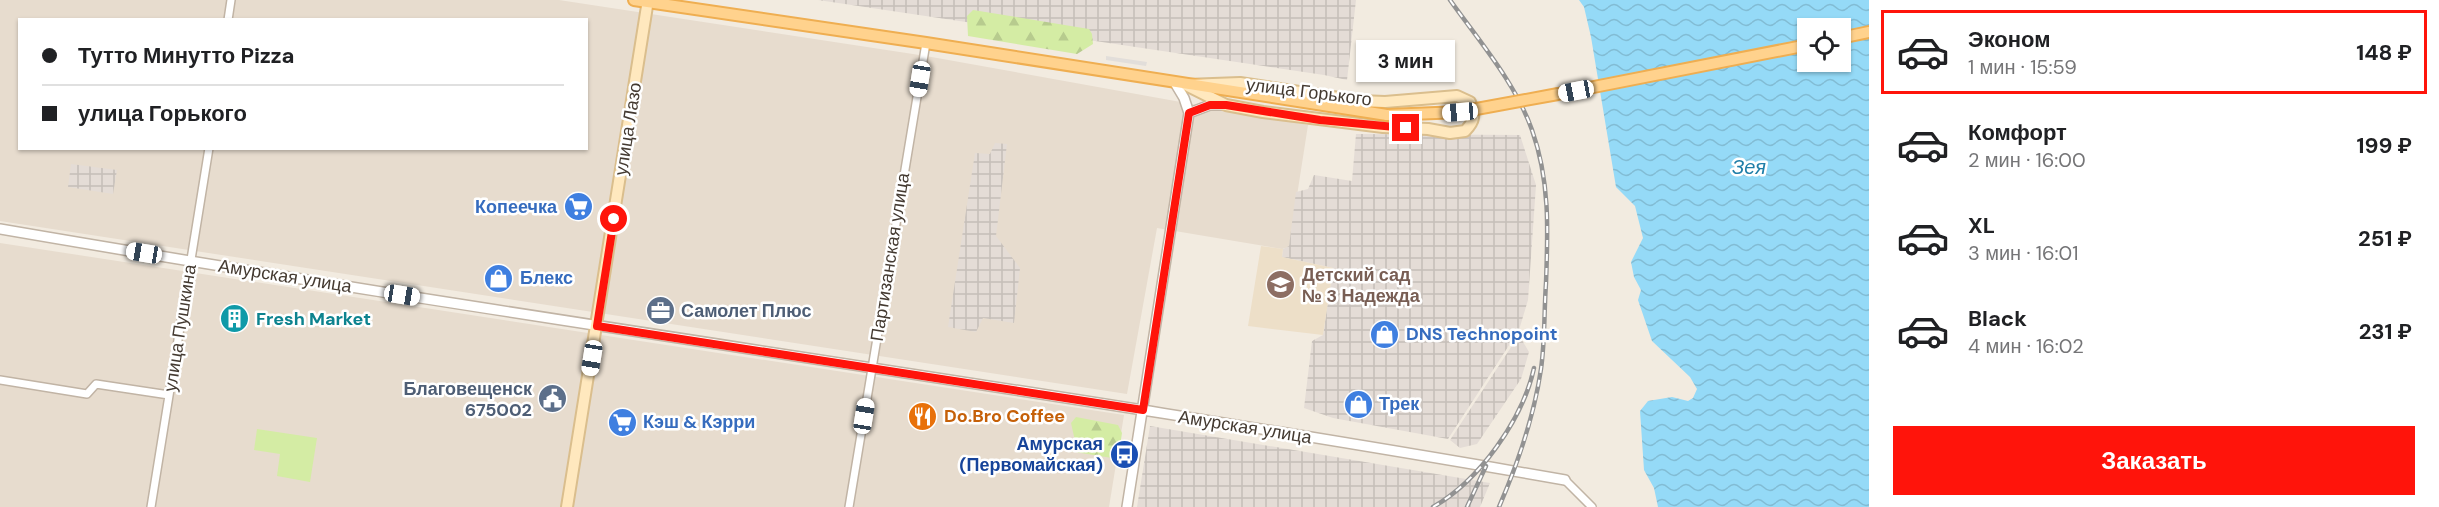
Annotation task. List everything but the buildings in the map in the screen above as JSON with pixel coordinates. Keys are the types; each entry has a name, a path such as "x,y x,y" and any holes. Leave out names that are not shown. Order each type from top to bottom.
{"main road":[{"name":"улица Горького","path":"634,0 926,42 1181,84 1240,83 1385,102 1457,96 1470,102 1474,111 1473,123 1465,131 1450,133 1320,120 1226,105 1181,84"},
{"name":"улица Лазо","path":"567,507 648,1"},
{"path":"1851,36 1869,32"},
{"path":"1181,84 1387,115 1425,115 1460,112 1797,47"}],"street":[{"path":"228,18 231,0"},
{"name":"Партизанская улица","path":"849,507 926,42"},
{"path":"1127,507 1189,113 1181,84"},
{"path":"1189,113 1210,105 1226,105"},
{"name":"улица Пушкина","path":"151,507 209,150"},
{"name":"Амурская улица","path":"0,229 871,370 1143,410 1565,480"},
{"path":"0,380 87,394 96,384 169,395"},
{"path":"1565,480 1592,507"}],"shaded area":[{"path":"0,0 559,0 926,56 1308,125 1289,247 1282,249 1157,228 1127,394 0,221"},
{"path":"818,0 1356,0 1347,80"},
{"path":"1106,56 1147,62 1146,66 1106,60"},
{"path":"1356,134 1520,135 1536,185 1528,300 1519,330 1448,439 1333,418 1304,408 1312,341 1323,335 1333,268 1282,257 1283,249 1289,246 1296,192 1308,189 1314,175 1352,181"},
{"path":"995,143 1007,144 996,236 1020,268 1014,323 983,318 976,332 948,327 975,153 990,154"},
{"path":"71,164 117,170 113,194 68,187"},
{"path":"0,243 1124,415 1109,507 0,507"},
{"path":"1261,246 1283,249 1282,257 1333,268 1323,335 1248,326"},
{"path":"1519,335 1529,352 1521,379 1477,444 1460,448 1450,440"},
{"path":"1150,426 1490,483 1480,507 1137,507"}],"green space":[{"path":"973,10 1089,29 1093,44 1077,54 968,36 967,16"},
{"path":"1076,417 1118,425 1122,433 1118,459 1069,451 1075,441 1071,423"},
{"path":"257,429 317,438 310,482 277,476 280,454 254,450"}],"water":[{"name":"Зея","path":"1579,0 1869,0 1869,507 1658,507 1654,488 1644,470 1640,411 1648,401 1672,397 1688,401 1693,398 1697,389 1690,377 1652,341 1638,300 1641,290 1634,277 1631,262 1643,238 1635,206 1616,187 1584,7"}],"railway":[{"path":"1450,0 1495,62 1525,112 1538,149 1545,187 1547,244 1541,369 1524,440 1499,507"},
{"path":"1433,507 1467,481 1497,447 1520,408 1534,368"},
{"path":"1467,507 1486,466"}],"place":[{"name":"Копеечка","path":"578,207"},
{"name":"Блекс","path":"499,278"},
{"name":"Детский сад № 3 Надежда","path":"1281,285"},
{"name":"Самолет Плюс","path":"660,311"},
{"name":"Fresh Market","path":"235,319"},
{"name":"DNS Technopoint","path":"1385,334"},
{"name":"Благовещенск 675002","path":"553,399"},
{"name":"Трек","path":"1358,404"},
{"name":"Do.Bro Coffee","path":"923,416"},
{"name":"Кэш & Кэрри","path":"622,422"},
{"name":"Амурская (Первомайская)","path":"1124,454"}],"route":[{"path":"614,219 597,326 871,370 1143,410 1189,113 1210,105 1226,105 1320,120 1406,128"}]}
